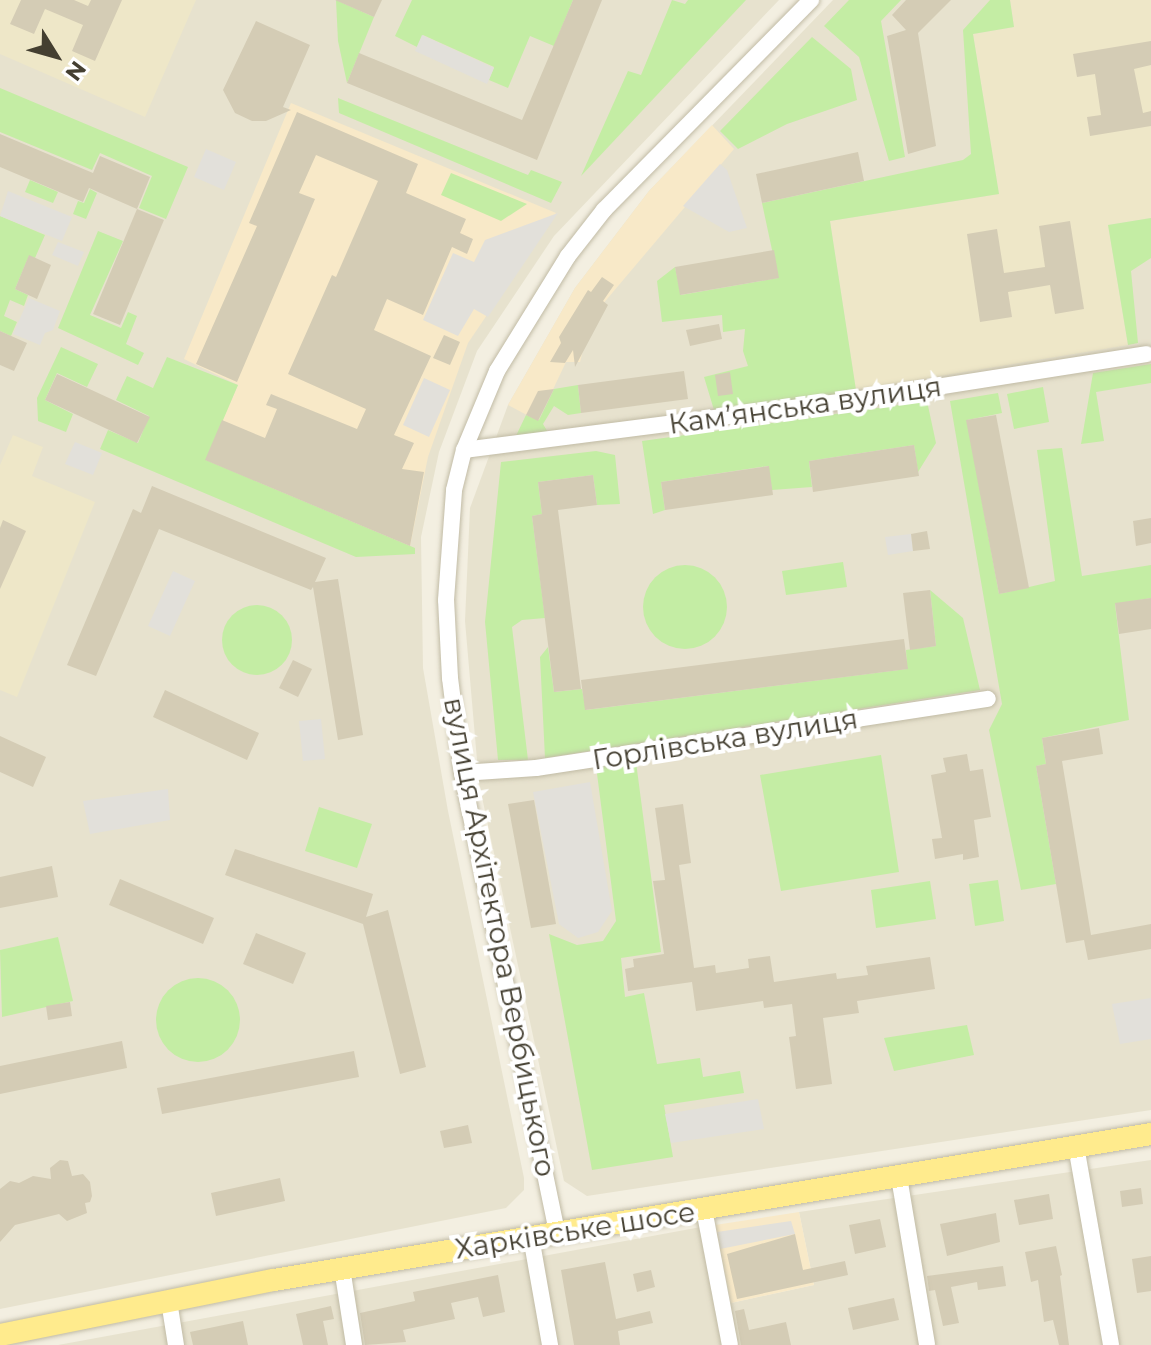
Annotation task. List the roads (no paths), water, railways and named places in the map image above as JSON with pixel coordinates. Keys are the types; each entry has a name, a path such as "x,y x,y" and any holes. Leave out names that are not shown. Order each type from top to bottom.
{"main road":[{"name":"Харківське шосе","path":"0,1335 342,1268 1151,1134"}],"street":[{"name":"вулиця Архітектора Вербицького","path":"557,1232 462,773 450,678 446,600 448,534 464,450 497,371 568,256 604,210 811,0"},
{"name":"Камʼянська вулиця","path":"464,450 847,401 1146,354"},
{"name":"Горлівська вулиця","path":"462,773 550,766 988,699"},
{"path":"1076,1146 1111,1345"},
{"path":"899,1177 927,1345"},
{"path":"704,1209 730,1345"},
{"path":"531,1237 550,1345"},
{"path":"342,1268 354,1345"},
{"path":"169,1301 176,1345"}]}
